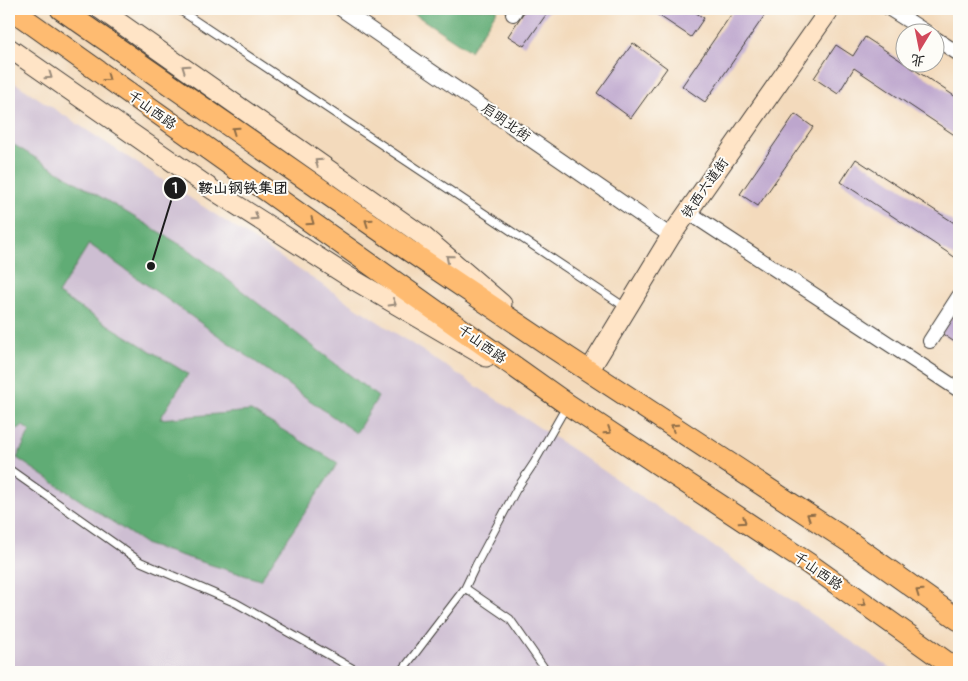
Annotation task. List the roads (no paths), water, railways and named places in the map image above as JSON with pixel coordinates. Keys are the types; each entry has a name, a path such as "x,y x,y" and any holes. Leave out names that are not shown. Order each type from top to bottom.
{"main road":[{"name":"千山西路","path":"10,9 567,404 809,564 959,671"},
{"path":"61,9 408,250 850,543 959,620"},
{"path":"100,9 423,236 552,347"},
{"name":"铁西六道街","path":"589,371 672,236 830,9"},
{"path":"9,48 253,216 349,277 567,404"}],"street":[{"name":"启明北街","path":"341,9 672,236"},
{"path":"890,9 910,22"},
{"path":"946,46 959,54"},
{"path":"688,212 959,390"},
{"path":"930,341 959,296"}],"lane":[{"path":"178,9 628,308"},
{"path":"401,672 465,588 516,490 534,463 567,404"},
{"path":"9,469 141,562 236,603 359,672"},
{"path":"465,588 510,619 547,672"}],"place":[{"name":"鞍山钢铁集团","path":"151,266"}]}
